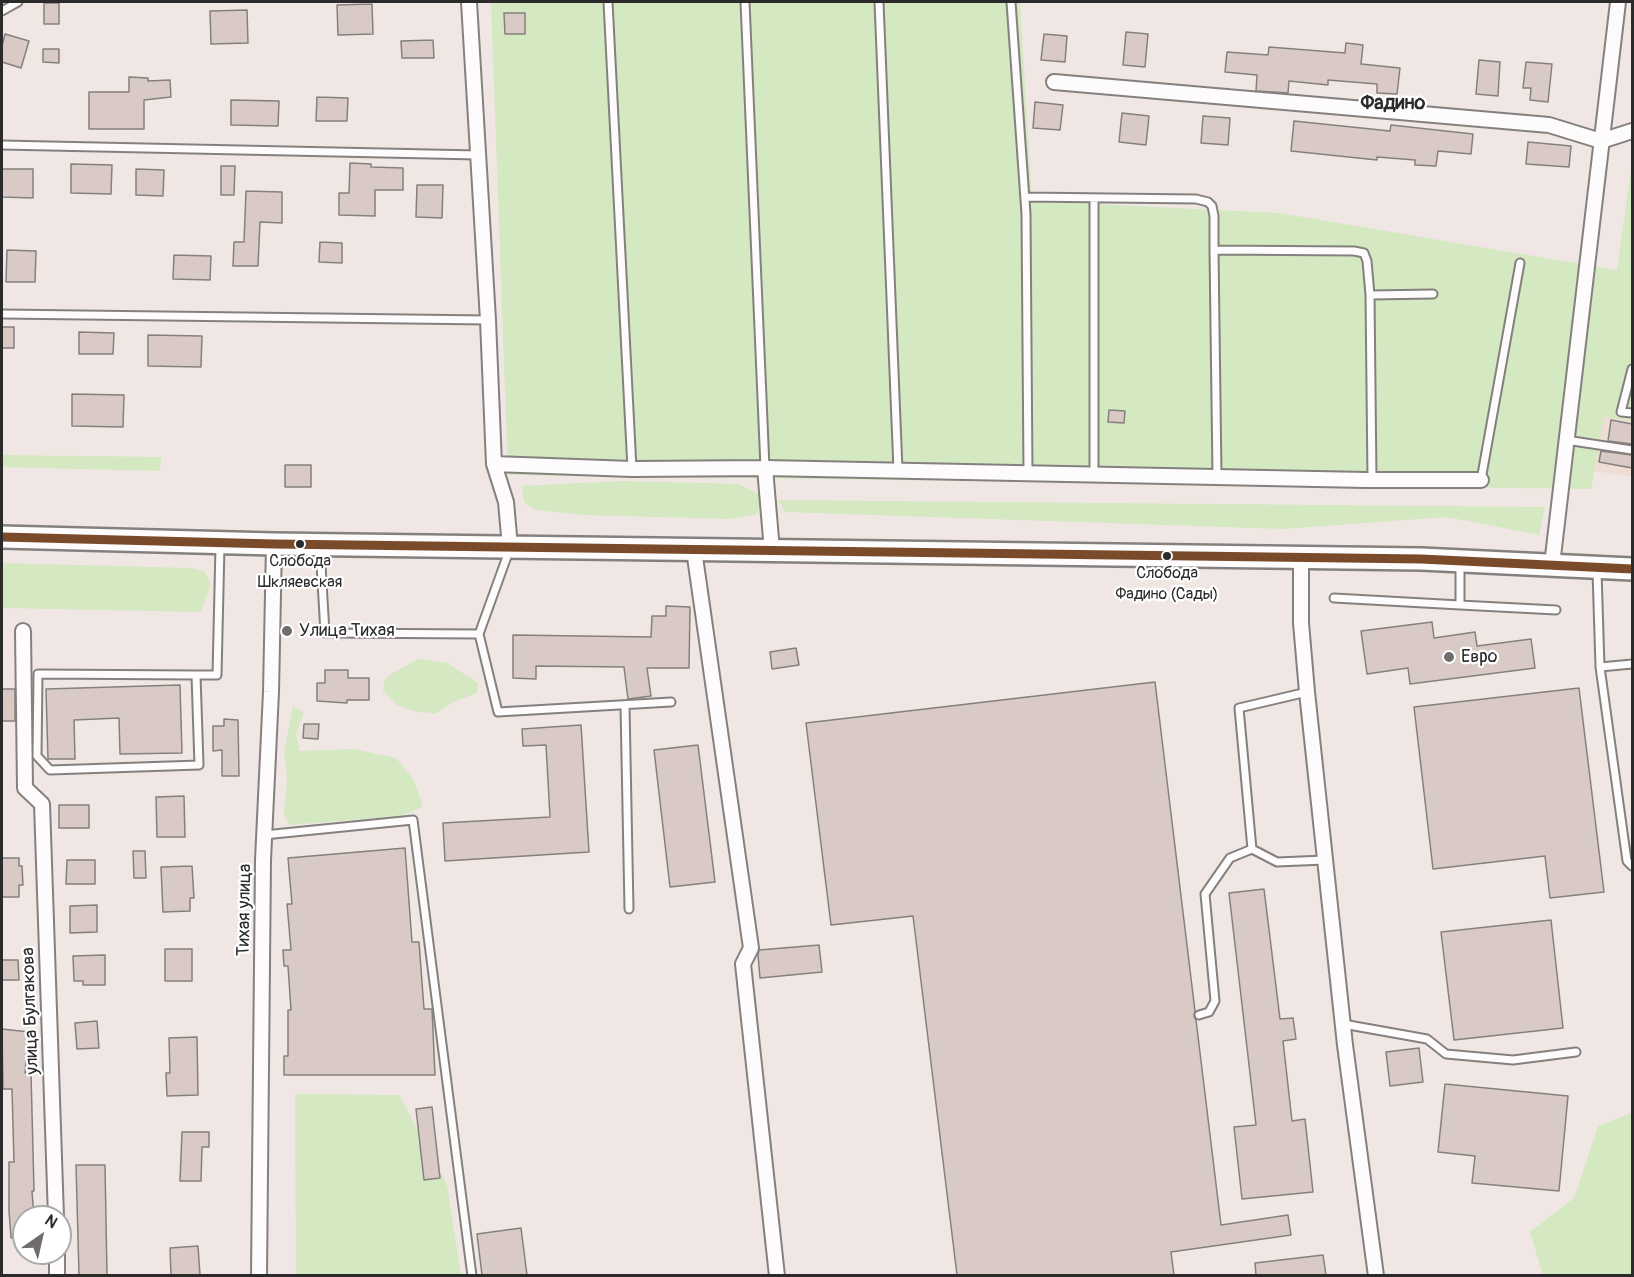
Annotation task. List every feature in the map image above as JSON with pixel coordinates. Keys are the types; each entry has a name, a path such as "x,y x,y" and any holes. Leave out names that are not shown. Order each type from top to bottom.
{"main road":[{"path":"2,537 320,545 1301,557 1632,569"}],"street":[{"path":"468,2 488,320 494,464 506,502 510,547"},
{"path":"1552,565 1618,2"},
{"path":"1054,82 1549,125 1601,141 1632,130"},
{"path":"494,464 632,469 765,468 1372,480 1481,480"},
{"path":"765,468 772,551"},
{"name":"Тихая улица","path":"259,1275 264,835 272,692 274,544"},
{"path":"694,550 751,948 743,964 777,1275"},
{"path":"1301,557 1302,645 1342,1024 1376,1275"},
{"name":"улица Булгакова","path":"23,632 25,788 42,804 56,1205"}],"lane":[{"path":"2,11 18,2"},
{"path":"608,2 632,469"},
{"path":"745,2 765,468"},
{"path":"879,2 898,470"},
{"path":"1011,2 1025,197 1028,473"},
{"path":"2,145 478,155"},
{"path":"1025,197 1196,200 1208,202 1212,206 1214,216 1217,476"},
{"path":"1094,199 1094,473"},
{"path":"1214,250 1354,251 1364,254 1367,261 1370,295 1372,480"},
{"path":"1481,480 1520,263"},
{"path":"1370,295 1433,294"},
{"path":"2,314 488,320"},
{"path":"1632,369 1621,412 1632,413"},
{"path":"1566,440 1632,450"},
{"path":"196,675 198,765 50,770 37,756 38,674 217,675 220,543"},
{"path":"320,545 325,633 479,634"},
{"path":"510,547 479,634 498,712 671,702"},
{"path":"1460,561 1460,605"},
{"path":"1597,568 1599,667 1627,861 1632,866"},
{"path":"1334,598 1556,610"},
{"path":"1599,667 1632,664"},
{"path":"1252,849 1239,708 1307,692"},
{"path":"625,706 629,909"},
{"path":"264,835 413,820 472,1275"},
{"path":"1199,1015 1209,1012 1215,1001 1205,894 1230,858 1252,849 1277,862 1325,860"},
{"path":"1342,1024 1427,1039 1446,1054 1513,1060 1576,1052"}],"shaded area":[{"path":"1604,417 1632,421 1632,477 1594,471"}],"green space":[{"path":"491,2 1020,2 1032,201 1279,213 1617,270 1632,163 1632,421 1604,417 1591,489 508,475"},
{"path":"2,455 162,457 159,471 2,467"},
{"path":"623,481 739,484 762,496 757,514 730,519 584,515 536,510 524,502 522,486"},
{"path":"778,500 1545,507 1539,535 1447,517 1283,529 785,512"},
{"path":"2,563 192,568 205,572 211,584 201,612 2,608"},
{"path":"419,659 447,663 478,683 477,693 453,702 435,714 414,711 397,705 383,691 385,679"},
{"path":"293,706 304,713 296,734 300,751 353,749 396,758 414,780 423,807 401,816 289,825 284,814 287,776 284,752"},
{"path":"295,1094 399,1095 447,1185 461,1275 296,1275"},
{"path":"1632,1113 1632,1275 1543,1275 1530,1232 1574,1198 1598,1126"}],"building":[{"path":"44,3 59,3 59,24 44,24"},
{"path":"372,4 373,34 338,35 337,5"},
{"path":"247,10 248,43 211,44 210,11"},
{"path":"504,13 525,13 525,34 505,34"},
{"path":"1126,32 1148,34 1145,67 1123,65"},
{"path":"5,34 29,41 21,68 2,62"},
{"path":"1044,34 1067,36 1065,62 1041,60"},
{"path":"433,40 434,58 402,58 401,41"},
{"path":"1346,43 1363,45 1361,64 1400,68 1397,94 1377,93 1377,84 1328,80 1328,85 1289,81 1288,93 1256,91 1257,75 1225,72 1227,52 1268,55 1269,47 1345,53"},
{"path":"43,49 59,49 59,63 43,62"},
{"path":"1479,60 1500,62 1498,96 1476,94"},
{"path":"1526,62 1552,64 1548,102 1530,100 1531,88 1523,88"},
{"path":"129,77 148,78 148,81 170,80 171,97 144,100 144,129 89,129 89,92 129,92"},
{"path":"317,97 348,98 347,121 316,121"},
{"path":"231,100 279,101 278,126 231,125"},
{"path":"1035,102 1063,105 1060,130 1033,128"},
{"path":"1122,113 1149,116 1146,145 1119,142"},
{"path":"1203,116 1230,118 1228,145 1201,143"},
{"path":"1294,121 1390,131 1391,125 1473,134 1471,154 1438,151 1436,166 1415,165 1415,160 1377,157 1377,160 1291,151"},
{"path":"1528,142 1571,146 1569,167 1526,164"},
{"path":"350,163 371,164 371,167 403,168 403,190 375,190 375,216 339,215 339,193 349,193"},
{"path":"71,164 112,165 111,194 71,193"},
{"path":"221,166 235,166 234,195 221,195"},
{"path":"2,169 33,169 33,198 2,197"},
{"path":"136,169 164,170 163,196 136,195"},
{"path":"417,185 443,185 442,218 416,217"},
{"path":"246,191 282,192 282,223 260,222 258,266 233,266 234,242 244,242"},
{"path":"320,242 342,243 342,263 319,262"},
{"path":"7,250 36,251 35,282 6,282"},
{"path":"174,255 211,256 210,280 173,279"},
{"path":"2,327 14,327 14,348 2,348"},
{"path":"79,332 114,333 113,354 79,354"},
{"path":"148,335 202,336 201,367 148,366"},
{"path":"72,394 124,395 123,427 72,426"},
{"path":"1109,410 1125,411 1124,423 1108,422"},
{"path":"1611,420 1632,424 1632,444 1608,441"},
{"path":"1601,451 1632,455 1632,468 1599,462"},
{"path":"285,465 311,465 311,487 285,487"},
{"path":"666,606 690,607 689,668 647,668 651,696 628,699 624,667 536,666 536,679 513,678 513,635 651,637 652,616 666,616"},
{"path":"1432,622 1434,638 1475,632 1477,646 1531,639 1535,668 1410,684 1408,668 1367,674 1361,631"},
{"path":"796,648 799,665 772,669 770,652"},
{"path":"325,670 348,670 348,678 369,678 369,700 347,700 347,703 317,701 317,683 325,683"},
{"path":"1155,682 1221,1225 1288,1215 1291,1235 1171,1252 1174,1275 957,1275 913,916 831,925 806,723"},
{"path":"180,685 182,753 120,754 119,718 74,720 75,759 48,759 46,689"},
{"path":"1579,688 1604,892 1550,898 1545,856 1433,869 1414,707"},
{"path":"2,689 15,689 15,721 2,721"},
{"path":"224,719 238,720 239,776 222,776 222,750 213,751 213,726 224,726"},
{"path":"304,724 319,724 318,739 303,738"},
{"path":"581,725 589,852 445,861 443,823 550,817 546,745 523,746 522,729"},
{"path":"698,745 715,882 670,887 654,750"},
{"path":"184,796 185,837 157,837 156,797"},
{"path":"59,805 89,805 89,828 59,828"},
{"path":"405,848 412,942 419,942 424,1009 432,1009 435,1075 284,1075 284,1056 288,1056 288,1010 291,1010 288,966 284,966 283,950 291,950 287,904 292,904 288,858"},
{"path":"133,851 145,851 146,878 134,878"},
{"path":"2,858 19,858 23,885 19,885 19,897 2,897"},
{"path":"67,860 95,860 95,884 66,884"},
{"path":"192,866 194,898 190,898 190,911 163,912 161,867"},
{"path":"1264,889 1280,1019 1293,1018 1296,1039 1283,1041 1292,1121 1305,1119 1313,1192 1242,1199 1234,1127 1256,1125 1229,893"},
{"path":"97,905 97,932 70,933 70,906"},
{"path":"1551,920 1563,1028 1454,1040 1441,932"},
{"path":"819,945 822,972 760,978 759,950"},
{"path":"165,949 192,949 192,981 165,981"},
{"path":"105,955 105,985 83,985 83,981 74,981 73,956"},
{"path":"2,960 18,960 19,980 2,980"},
{"path":"97,1021 99,1048 77,1049 75,1023"},
{"path":"2,1029 29,1032 25,1073 31,1073 33,1205 12,1205 11,1238 9,1162 14,1162 12,1089 3,1089"},
{"path":"197,1037 198,1095 167,1096 166,1073 170,1073 169,1038"},
{"path":"1419,1048 1423,1082 1390,1086 1386,1052"},
{"path":"1445,1084 1568,1096 1559,1191 1472,1183 1475,1156 1438,1152"},
{"path":"432,1107 440,1178 424,1180 416,1109"},
{"path":"182,1132 209,1132 209,1147 202,1147 201,1181 180,1181"},
{"path":"76,1165 105,1165 107,1275 79,1275"},
{"path":"521,1228 527,1275 482,1275 477,1234"},
{"path":"198,1246 200,1275 171,1275 170,1248"},
{"path":"1323,1255 1326,1275 1256,1275 1255,1263"}],"transit line":[{"path":"2,537 274,544 1421,559 1632,569"}],"place":[{"name":"Слобода Шкляевская","path":"300,544"},
{"name":"Слобода Фадино (Сады)","path":"1167,556"},
{"name":"Улица Тихая","path":"287,631"},
{"name":"Евро","path":"1449,657"}],"district":[{"name":"Фадино","path":"1393,104"}]}
